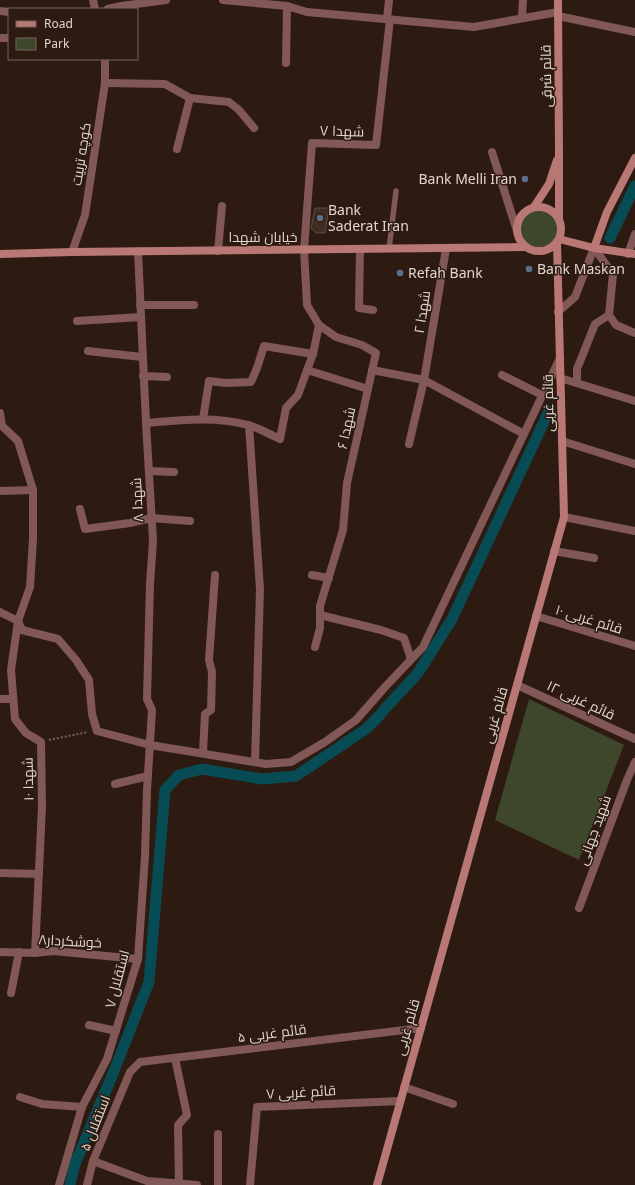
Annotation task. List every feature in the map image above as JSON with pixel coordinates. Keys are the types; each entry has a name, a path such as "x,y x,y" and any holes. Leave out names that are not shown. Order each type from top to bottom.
{"main road":[{"name":"قائم شرقی","path":"558,0 559,218"},
{"path":"534,207 549,184 559,152"},
{"path":"594,248 607,212 635,158"},
{"path":"541,206 554,212 559,218 562,228 558,240 553,247 539,252 532,250 526,247 518,237 516,230 519,219 527,209 541,206"},
{"path":"558,240 632,254"},
{"name":"قائم غربی","path":"377,1185 564,517 558,312 558,240"},
{"name":"خیابان شهدا","path":"0,254 526,247"}],"street":[{"path":"112,8 166,0"},
{"path":"223,0 287,6 307,12 474,27 522,18 558,14 635,32"},
{"path":"389,0 389,19"},
{"path":"522,18 523,0"},
{"path":"286,63 287,6"},
{"name":"شهدا ۷","path":"304,250 312,143 376,145 389,19"},
{"name":"کوچه تربیت","path":"72,252 85,214 105,83 105,60"},
{"path":"105,83 165,84 190,98 230,102 254,128"},
{"path":"177,149 190,98"},
{"path":"492,152 516,230"},
{"path":"218,250 222,206"},
{"path":"632,254 635,234"},
{"path":"558,312 575,297 594,248"},
{"path":"594,248 613,274 609,315 616,325 635,333"},
{"name":"شهدا ۲","path":"408,444 424,380 446,249"},
{"name":"شهدا ۶","path":"304,250 307,305 319,326 336,337 362,346 376,353 347,483 343,530 320,606 320,628 315,647"},
{"path":"360,250 360,308 372,310"},
{"name":"شهدا ۸","path":"138,251 142,357 153,541 146,699 152,710 150,745"},
{"path":"140,305 194,305"},
{"path":"576,382 577,369 595,324 609,315"},
{"path":"77,321 141,317"},
{"path":"146,422 203,419 224,420 249,425 280,439 286,408 298,395 313,354 319,326"},
{"path":"203,419 209,381 226,383 251,382 264,346 313,354"},
{"path":"88,351 142,357"},
{"path":"0,612 18,621 22,630 58,639 76,660 89,680 92,714 97,731 150,745 266,764 291,762 325,742 356,720 423,647 560,358"},
{"path":"308,370 368,389"},
{"path":"372,370 424,380 524,434"},
{"path":"143,376 167,377"},
{"path":"502,376 542,395"},
{"path":"560,378 635,401"},
{"name":"شهدا ۱۰","path":"0,413 1,426 18,441 33,490 33,539 30,586 18,621 11,670 15,719 26,733 41,742 42,807 35,953"},
{"path":"249,425 260,590 255,762"},
{"path":"562,441 635,464"},
{"path":"149,471 174,472"},
{"path":"0,491 33,490"},
{"path":"80,509 85,529 130,523 152,518 190,521"},
{"path":"564,517 635,531"},
{"path":"554,551 594,558"},
{"path":"203,753 205,714 211,710 212,672 209,660 215,575"},
{"path":"312,575 329,578"},
{"path":"320,615 381,630 404,638 411,659"},
{"name":"قائم غربی ۱۰","path":"536,616 635,646"},
{"name":"قائم غربی ۱۲","path":"517,685 635,739"},
{"path":"0,699 13,699"},
{"name":"استقلال ۷","path":"59,1185 82,1107 107,1059 138,959 145,856 150,745"},
{"name":"شهید جهانی","path":"579,908 635,762"},
{"path":"115,784 148,776"},
{"path":"627,780 635,784"},
{"path":"0,873 39,874"},
{"name":"خوشکردار۸","path":"0,952 35,953 53,951 138,959"},
{"path":"11,993 19,952"},
{"path":"89,1025 116,1031"},
{"name":"قائم غربی ۵","path":"130,1072 140,1062 421,1028"},
{"path":"175,1058 187,1115 178,1125 179,1184"},
{"name":"استقلال ۵","path":"87,1185 93,1161 130,1072"},
{"path":"404,1087 453,1104"},
{"path":"20,1097 42,1104 82,1107"},
{"name":"قائم غربی ۷","path":"250,1185 257,1107 400,1101"},
{"path":"218,1134 218,1185"},
{"path":"93,1161 147,1181 197,1185"}],"lane":[{"path":"389,249 396,191"}],"path":[{"path":"41,742 97,731"}],"green space":[{"path":"535,209 543,209 553,214 557,221 557,235 553,242 543,247 535,247 525,242 523,239 520,232 520,224 525,214 528,212"},
{"path":"529,699 624,745 579,860 495,820"}],"building":[{"name":"Bank Saderat Iran","path":"315,208 329,208 325,233 316,233 311,228"}],"waterway":[{"path":"610,238 635,186"},
{"path":"382,712 418,673 452,619 549,411"},
{"path":"70,1185 75,1164 149,982 165,790 179,775 202,769 262,779 296,776 366,729 380,715"}],"place":[{"name":"Bank Melli Iran","path":"525,179"},
{"name":"Bank Saderat Iran","path":"320,218"},
{"name":"Bank Maskan","path":"529,269"},
{"name":"Refah Bank","path":"400,273"}]}
